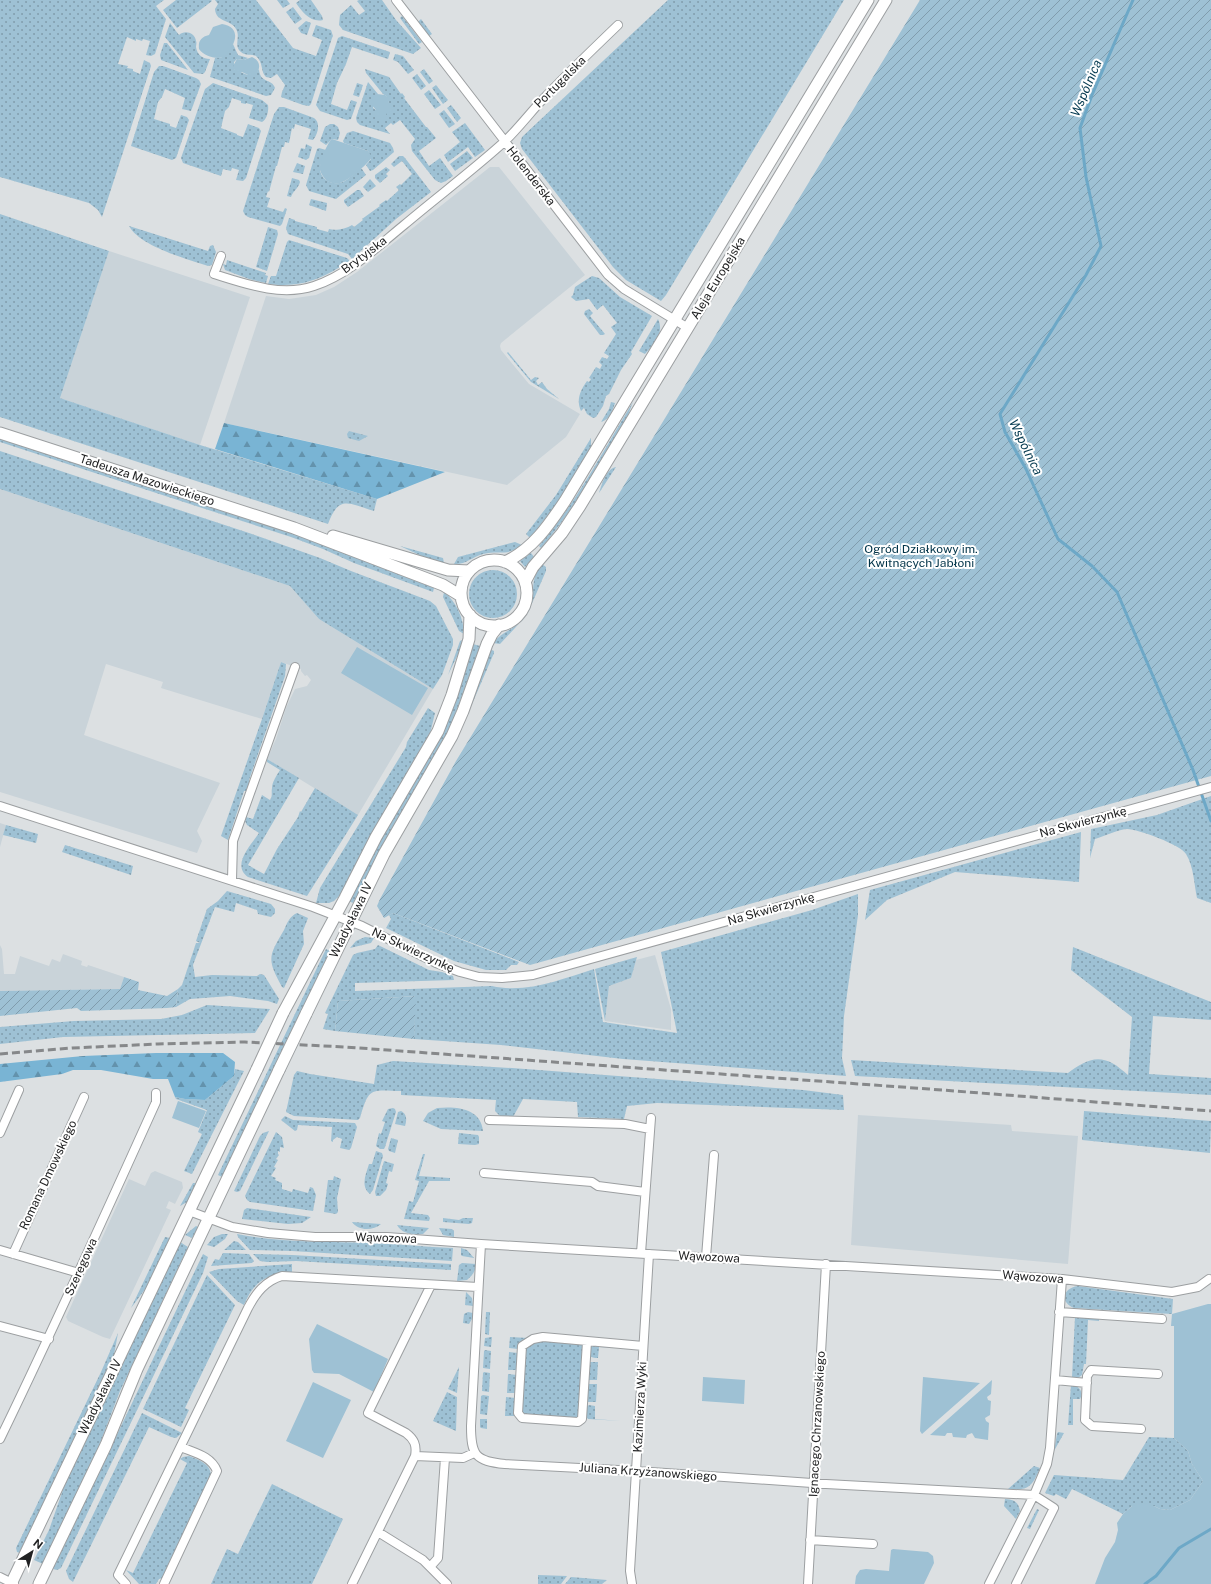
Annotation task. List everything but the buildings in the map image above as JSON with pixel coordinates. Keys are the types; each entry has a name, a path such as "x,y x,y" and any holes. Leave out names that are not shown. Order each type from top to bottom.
{"main road":[{"name":"Aleja Europejska","path":"505,562 530,546 559,510 868,0"},
{"name":"Aleja Europejska","path":"525,582 533,568 569,524 886,0"},
{"name":"Tadeusza Mazowieckiego","path":"0,433 294,528 443,585 461,596"},
{"name":"Tadeusza Mazowieckiego","path":"294,528 331,536 448,570 469,571"},
{"path":"496,560 505,562 517,570 525,582 526,598 522,610 511,621 499,625 483,624 470,615 464,606 461,596 463,583 469,571 477,565 486,561 496,560"},
{"name":"Władysława IV","path":"12,1584 284,1013 376,837 441,723 456,682 469,639 470,615"},
{"name":"Władysława IV","path":"39,1584 104,1449 137,1369 279,1070 384,854 452,736 465,705 486,644 499,625"}],"street":[{"name":"Holenderska","path":"396,0 608,274 624,289 688,328"},
{"name":"Portugalska","path":"505,141 546,96 618,25"},
{"name":"Brytyjska","path":"221,256 214,274 265,288 282,290 303,289 314,286 326,281 355,263 505,141"},
{"path":"232,880 232,841 295,667"},
{"name":"Na Skwierzynkę","path":"336,916 436,963 460,972 479,976 502,978 533,975 1208,788"},
{"name":"Władysława IV","path":"0,806 232,880 336,916"},
{"path":"0,1133 19,1090"},
{"name":"Szeregowa","path":"0,1439 49,1339 156,1102 156,1093"},
{"name":"Romana Dmowskiego","path":"13,1254 84,1097"},
{"name":"Kazimierza Wyki","path":"632,1584 630,1571 637,1471 643,1346 646,1192 651,1118"},
{"path":"489,1120 625,1124 650,1129"},
{"path":"706,1257 714,1155"},
{"path":"484,1173 592,1182 598,1186 646,1192"},
{"path":"189,1211 208,1219"},
{"name":"Wąwozowa","path":"208,1219 236,1228 268,1233 315,1237 387,1237 1062,1279 1172,1292 1198,1287 1209,1279"},
{"path":"415,1456 463,1458 474,1453 471,1440 471,1426 481,1244"},
{"path":"0,1250 78,1272"},
{"name":"Ignacego Chrzanowskiego","path":"808,1584 826,1264"},
{"path":"126,1584 118,1575 248,1308 255,1295 272,1279 282,1276 292,1276 478,1287"},
{"path":"989,1584 1034,1495 1047,1464 1050,1448 1062,1279"},
{"path":"352,1584 415,1456 415,1444 411,1437 368,1413 430,1285"},
{"path":"1060,1312 1162,1319"},
{"path":"0,1326 49,1339"},
{"path":"587,1342 582,1419 578,1422 522,1418 518,1413 522,1346 533,1339 543,1337 643,1346"},
{"path":"1141,1429 1092,1426 1085,1420 1087,1376 1091,1370 1158,1374"},
{"path":"1055,1380 1087,1383"},
{"path":"164,1584 217,1471 213,1463 205,1457 181,1447"},
{"name":"Juliana Krzyżanowskiego","path":"474,1453 484,1460 499,1463 813,1483 1034,1495"},
{"path":"430,1567 438,1558 445,1458"},
{"path":"1016,1584 1054,1508 1034,1495"},
{"path":"378,1532 423,1560 448,1584"},
{"path":"810,1540 873,1544"},
{"path":"0,1577 12,1584"}],"shaded area":[{"path":"490,167 499,167 585,275 501,343 500,346 501,350 529,384 580,414 566,437 507,485 224,423 266,296 289,299 316,295 334,287 357,272"},
{"path":"109,251 250,297 200,445 60,398"},
{"path":"0,489 290,586 319,619 433,689 358,815 267,759 276,739 286,708 295,689 307,686 311,680 307,675 305,676 301,669 281,662 262,719 161,688 163,682 106,664 84,735 220,783 197,831 202,841 197,853 0,792"},
{"path":"0,823 6,825 0,847"},
{"path":"0,945 2,949 4,974 15,974 20,956 49,966 52,959 60,962 63,954 82,961 81,965 87,967 88,965 124,977 120,989 0,991"},
{"path":"655,955 671,1009 671,1030 605,1021 609,986 631,978 636,960"},
{"path":"858,1115 1011,1125 1012,1131 1078,1136 1068,1264 851,1245"},
{"path":"155,1171 182,1182 183,1188 175,1204 169,1201 166,1208 171,1210 110,1339 103,1337 68,1321 66,1317 129,1179 145,1186 151,1173"}],"green space":[{"path":"0,0 164,0 156,6 166,19 155,54 151,56 146,55 150,41 136,39 136,41 127,37 118,64 128,66 127,68 133,69 133,71 140,74 144,60 150,63 151,66 102,217 98,210 89,203 0,177"},
{"path":"176,0 212,1 177,28 163,10"},
{"path":"215,0 256,0 293,48 316,56 322,40 312,36 316,25 331,30 333,36 311,104 309,106 281,97 285,85 277,74 271,78 266,77 260,61 256,56 244,54 239,50 236,29 231,24 218,17 215,9 218,4"},
{"path":"277,0 287,0 290,4 283,8"},
{"path":"300,0 311,0 322,16 323,20 315,20 307,16 296,3"},
{"path":"382,0 396,20 421,48 413,54 343,30 339,25 340,15 351,5 359,15 365,11 357,1"},
{"path":"668,0 844,0 661,301 626,280 613,267 522,149 520,143 522,137"},
{"name":"Ogród Działkowy im. Kwitnących Jabłoni","path":"920,0 1211,0 1211,776 530,965 393,913 384,918 377,906 380,899 456,761"},
{"path":"293,7 302,19 295,24 286,12"},
{"path":"402,16 422,42 419,44 400,18"},
{"path":"421,19 432,34 429,36 418,22"},
{"path":"306,21 311,23 307,35 301,33 298,28"},
{"path":"170,23 179,35 186,32 192,34 195,38 196,47 199,54 210,59 203,74 194,73 165,37"},
{"path":"222,24 233,29 235,34 234,43 224,57 214,58 201,51 199,49 199,44 202,38 209,35 213,27"},
{"path":"342,36 390,52 388,59 352,47 337,83 331,104 347,110 351,100 357,102 351,119 347,120 320,111 316,105 338,38"},
{"path":"164,43 167,43 188,70 161,60 160,55"},
{"path":"233,44 238,55 248,58 244,60 237,59 234,62 234,69 250,75 256,73 259,69 262,77 271,83 275,88 271,95 266,96 210,77 215,58 221,58"},
{"path":"395,54 403,56 414,70 408,74 398,62 393,60"},
{"path":"252,57 259,65 255,75 250,76 242,72 237,72 234,69 233,66 237,59 244,60"},
{"path":"159,66 163,66 196,78 201,84 191,111 182,109 185,98 165,89 158,102 154,119 170,124 170,126 176,128 181,115 187,117 189,120 176,158 172,160 131,146 154,72"},
{"path":"365,69 389,77 426,127 436,138 419,151 429,166 440,158 453,176 441,183 435,180 412,151 411,145 415,139 400,120 393,125 391,123 385,128 390,134 360,125 357,122 356,118 368,82 378,94 373,108 376,110 376,114 389,103 386,96 366,73"},
{"path":"424,69 433,81 429,84 420,72"},
{"path":"417,74 426,86 421,90 412,78"},
{"path":"213,83 262,100 268,105 267,115 262,122 249,118 253,105 241,103 241,101 232,98 229,107 225,111 221,128 243,137 248,124 259,128 261,131 246,178 243,181 236,180 239,170 232,168 231,171 223,169 221,176 183,163 181,158 205,89"},
{"path":"357,83 363,85 359,97 353,95"},
{"path":"436,85 448,100 443,104 432,88"},
{"path":"429,90 441,105 435,109 424,94"},
{"path":"377,94 385,95 393,107 392,111 387,113 384,119 376,117 376,110 371,104 372,98"},
{"path":"451,105 461,118 457,122 447,108"},
{"path":"279,107 284,107 314,118 318,123 317,132 313,140 308,139 311,129 295,124 294,129 292,128 289,143 285,142 284,147 282,147 269,192 268,191 266,197 270,198 267,207 283,212 285,208 287,209 280,226 248,217 243,211 274,114"},
{"path":"444,110 455,124 449,128 439,114"},
{"path":"465,123 485,150 475,157 468,147 448,162 444,155 460,142 452,132"},
{"path":"330,124 334,124 338,127 340,133 338,140 332,139 326,145 320,141 325,127"},
{"path":"353,131 390,143 394,152 370,171 366,165 371,159 368,151 344,143 343,141 347,133"},
{"path":"332,139 368,151 372,157 358,172 344,182 340,183 327,181 320,170 324,153"},
{"path":"306,144 312,147 309,158 306,160 298,157 301,148 305,149"},
{"path":"319,148 326,150 320,168 322,176 328,181 335,183 343,182 350,178 360,168 366,175 336,199 309,191 306,185 317,149"},
{"path":"467,151 473,158 455,171 450,164"},
{"path":"399,156 403,156 405,158 431,192 396,219 352,259 348,254 288,234 286,228 289,218 328,232 329,229 334,230 347,228 352,225 354,227 380,206 379,205 386,200 387,201 399,190 396,187 400,184 401,185 412,174 402,161 394,167 391,164"},
{"path":"297,163 305,166 303,174 293,172"},
{"path":"386,167 390,170 386,174 388,176 380,183 375,178 375,175"},
{"path":"292,178 299,180 300,182 291,197 287,196"},
{"path":"370,179 376,186 368,192 363,187"},
{"path":"357,190 360,190 364,196 348,207 344,200"},
{"path":"311,199 327,203 326,211 309,205"},
{"path":"0,214 109,251 60,398 200,445 377,499 374,511 351,504 341,505 336,508 328,524 0,417"},
{"path":"129,226 208,251 210,246 213,245 216,252 212,265 208,266 188,260 153,246 143,240"},
{"path":"268,227 277,230 278,234 267,271 256,267"},
{"path":"289,240 347,258 350,261 330,273 311,281 292,285 268,284 271,276 276,276 287,242"},
{"path":"227,260 266,273 265,275 268,276 266,283 249,279 225,270 223,264 226,265"},
{"path":"592,276 599,278 620,297 652,316 609,394 606,396 603,406 596,417 593,418 587,414 584,408 581,411 579,399 582,388 587,381 589,382 591,379 589,378 596,367 600,369 602,365 599,362 602,357 607,359 609,356 604,353 616,334 611,327 617,323 603,305 597,310 589,299 576,301 571,297 575,287"},
{"path":"589,309 593,313 590,316 605,334 600,335 584,314 585,311"},
{"path":"658,319 660,324 659,334 645,354 639,351"},
{"path":"508,352 531,380 535,377 539,378 536,381 538,385 542,382 547,389 559,399 531,382 507,353"},
{"path":"611,402 615,403 612,412 607,419 601,422 609,409"},
{"path":"633,402 628,415 588,483 566,516 541,548 539,546 577,494"},
{"path":"224,423 445,472 377,499 215,449"},
{"path":"349,431 368,436 359,441 348,438 347,434"},
{"path":"0,437 292,533 434,588 433,592 354,563 291,537 0,442"},
{"path":"591,438 591,448 561,498 530,538 526,534 556,495"},
{"path":"0,451 252,534 320,558 430,601 436,606 453,639 453,645 442,675 433,689 319,619 290,586 0,489"},
{"path":"616,467 599,493 607,474"},
{"path":"515,542 522,545 512,551 483,554 465,562 454,564 458,557"},
{"path":"400,546 443,558 444,563 426,558"},
{"path":"531,553 534,557 525,567 520,561"},
{"path":"542,564 546,567 546,571 531,605 535,577"},
{"path":"488,570 498,570 507,574 513,580 516,585 516,603 507,614 498,618 488,618 479,614 473,608 469,599 469,589 473,580 479,574"},
{"path":"444,592 456,605 463,622 464,634 459,631 443,597"},
{"path":"520,623 500,644 493,643 502,635"},
{"path":"462,640 460,650 448,675 460,641"},
{"path":"473,644 480,646 449,731 384,843 353,903 349,901 374,850 444,729 461,687"},
{"path":"357,647 428,688 412,715 341,673"},
{"path":"490,649 494,651 494,653 466,718"},
{"path":"281,662 286,664 285,676 249,780 250,782 247,791 244,791 228,840 221,836"},
{"path":"428,708 435,713 430,734 366,844 341,894 334,901 329,903 316,903 320,888 406,747 407,742"},
{"path":"267,759 299,778 248,865 264,874 277,849 315,788 358,815 307,896 248,877 243,872 241,867 244,855 259,833 247,825 245,821 246,817 253,819 262,795 270,800 273,783 280,770 267,762"},
{"path":"1211,796 1211,903 1197,898 1189,859 1182,850 1168,842 1127,829 1095,839 1090,858 1091,829 1157,815"},
{"path":"6,825 38,834 36,843 3,835"},
{"path":"1081,832 1079,882 955,872 887,900 865,920 870,890"},
{"path":"65,845 133,866 131,875 62,852"},
{"path":"227,891 271,904 275,909 275,913 271,917 258,914 257,910 236,903 234,912 215,907 193,965 195,977 212,975 264,975 279,999 277,1004 268,1001 230,996 190,999 176,1007 178,989 182,985 196,943 200,943 196,941 207,909 218,901"},
{"path":"858,894 858,915 844,1016 842,1058 846,1076 623,1059 501,1045 414,1039 415,996 338,1001 335,1031 323,1029 328,1014 325,1013 353,955 375,949 378,945 429,970 442,972 453,976 454,980 355,983 355,991 492,986 505,988 531,987 557,981 594,969 603,1022 677,1033 661,952 812,910"},
{"path":"297,913 308,918 303,931 304,944 284,988 282,987 274,970 271,958 275,946 288,922 292,916"},
{"path":"393,913 519,962 517,965 511,965 506,970 486,970 454,961 386,928 391,919 389,915"},
{"path":"365,937 374,938 371,943 350,948 356,941"},
{"path":"1073,947 1211,1002 1211,1020 1153,1016 1149,1074 1211,1078 1211,1095 855,1076 851,1060 1068,1073 1084,1063 1100,1059 1114,1064 1128,1075 1132,1017 1071,970"},
{"path":"326,949 330,951 222,1177 218,1175"},
{"path":"637,957 631,978 609,986 605,1021 595,969"},
{"path":"124,977 139,982 138,990 167,996 178,989 176,1007 81,1011 77,1008 0,1016 0,991 120,989"},
{"path":"416,996 414,1039 335,1031 338,1001"},
{"path":"207,1005 270,1009 255,1033 63,1037 0,1044 0,1027 74,1021 161,1019 182,1015"},
{"path":"156,1053 223,1053 235,1062 234,1076 205,1100 175,1097 168,1079 153,1079 101,1070 73,1070 62,1074 0,1082 0,1064 83,1056"},
{"path":"393,1061 512,1068 803,1090 843,1095 844,1110 657,1103 627,1106 624,1119 578,1117 577,1102 523,1099 513,1117 500,1116 495,1111 496,1100 401,1095 401,1091 383,1090 372,1092 366,1101 358,1120 294,1116 286,1112 294,1075 297,1071 374,1084 377,1065"},
{"path":"235,1069 244,1071 192,1174 184,1171 202,1134 198,1132 207,1110 176,1099 175,1097 205,1100 234,1076"},
{"path":"178,1101 206,1111 199,1128 172,1118"},
{"path":"393,1108 396,1112 385,1147 384,1149 380,1149 376,1146 379,1133 381,1134 385,1122 382,1121 388,1109"},
{"path":"437,1108 459,1108 473,1113 478,1117 483,1131 441,1129 423,1121 428,1113"},
{"path":"401,1111 406,1117 405,1126 395,1124 398,1112"},
{"path":"1084,1111 1211,1121 1210,1153 1082,1140"},
{"path":"285,1116 293,1120 355,1123 357,1127 351,1148 349,1150 340,1148 342,1139 337,1137 333,1140 333,1142 331,1141 332,1127 298,1125 297,1130 295,1131 281,1120"},
{"path":"269,1131 240,1191 234,1191 260,1136"},
{"path":"276,1132 282,1137 284,1148 280,1147 280,1152 278,1151 279,1155 276,1159 278,1160 274,1167 276,1168 271,1176 276,1178 275,1180 282,1183 282,1189 292,1192 293,1189 308,1193 310,1187 313,1188 316,1195 313,1211 250,1202 245,1196"},
{"path":"459,1133 478,1135 479,1144 458,1144"},
{"path":"391,1138 398,1140 395,1153 389,1151 388,1149"},
{"path":"376,1151 382,1153 383,1156 373,1190 370,1194 364,1184 365,1176 369,1164 372,1164"},
{"path":"423,1154 425,1154 419,1176 450,1178 450,1181 429,1181 411,1213 428,1215 430,1218 429,1221 404,1219 409,1201 413,1202 419,1181 415,1180"},
{"path":"384,1161 394,1164 392,1172 389,1171 386,1190 380,1196 376,1196 375,1192"},
{"path":"334,1176 341,1179 337,1198 338,1212 336,1214 324,1212 328,1180 333,1180"},
{"path":"193,1183 196,1183 187,1202 180,1206"},
{"path":"247,1208 311,1217 302,1223 288,1224 242,1219 244,1210"},
{"path":"443,1218 459,1220 463,1218 473,1218 472,1223 469,1224 443,1222"},
{"path":"352,1222 381,1224 374,1228 366,1229 358,1227"},
{"path":"397,1225 429,1228 423,1234 412,1234 405,1232"},
{"path":"196,1226 198,1227 192,1238 185,1235"},
{"path":"439,1228 452,1229 454,1231 454,1237 443,1235"},
{"path":"222,1234 228,1234 225,1239 214,1247 207,1245 214,1237"},
{"path":"237,1234 270,1239 381,1243 453,1248 452,1261 292,1251 250,1250"},
{"path":"165,1237 170,1238 146,1288 131,1308"},
{"path":"234,1241 238,1242 246,1250 224,1250"},
{"path":"180,1242 188,1247 120,1391 97,1451 43,1564 34,1560 49,1530 66,1481"},
{"path":"461,1248 467,1250 474,1258 462,1256"},
{"path":"223,1253 249,1254 254,1261 252,1263 211,1266 215,1259 219,1260"},
{"path":"203,1254 208,1257 203,1273 61,1568 57,1570 53,1569"},
{"path":"253,1254 451,1264 451,1270 296,1261 267,1262 260,1261"},
{"path":"462,1263 476,1264 475,1269 467,1280 457,1281 459,1265"},
{"path":"292,1264 292,1272 275,1275 262,1280 252,1290 244,1305 237,1301 209,1272 219,1269"},
{"path":"207,1275 235,1305 185,1408 189,1410 181,1427 143,1409"},
{"path":"1078,1286 1173,1299 1172,1314 1074,1308 1066,1302 1065,1296 1069,1289"},
{"path":"466,1292 472,1298 473,1306 465,1305"},
{"path":"1211,1304 1211,1584 1095,1584 1105,1558 1115,1542 1118,1530 1117,1523 1123,1514 1132,1506 1143,1503 1160,1509 1170,1510 1190,1500 1203,1481 1192,1464 1188,1451 1174,1438 1174,1326 1171,1326 1172,1314"},
{"path":"468,1312 473,1313 472,1319 469,1324 463,1323 464,1314"},
{"path":"486,1312 490,1312 489,1335 485,1334"},
{"path":"1075,1317 1099,1319 1099,1321 1088,1320 1086,1364 1084,1364 1082,1375 1078,1378 1072,1377"},
{"path":"317,1324 388,1359 374,1392 339,1374 314,1373 312,1370 309,1339"},
{"path":"118,1333 114,1355 20,1553 17,1552 16,1548 101,1372"},
{"path":"492,1337 491,1347 484,1346 485,1338"},
{"path":"510,1337 528,1338 518,1349 509,1348"},
{"path":"539,1340 584,1344 580,1416 577,1418 524,1415 522,1411 526,1347"},
{"path":"595,1343 619,1344 619,1348 599,1347 598,1358 594,1358 590,1356 588,1350"},
{"path":"485,1350 491,1351 490,1369 483,1368"},
{"path":"509,1352 518,1353 516,1370 508,1370"},
{"path":"590,1362 598,1362 597,1380 589,1380 587,1377 588,1364"},
{"path":"459,1367 457,1393 448,1389"},
{"path":"484,1372 490,1373 489,1392 482,1391"},
{"path":"508,1374 517,1375 515,1393 507,1393"},
{"path":"703,1377 745,1380 744,1404 702,1401"},
{"path":"923,1377 980,1383 922,1434 920,1431"},
{"path":"992,1380 991,1394 987,1397 988,1400 991,1401 990,1415 985,1418 989,1423 988,1440 975,1438 972,1433 967,1435 966,1438 953,1437 952,1433 947,1433 945,1436 930,1435"},
{"path":"313,1382 351,1400 323,1458 286,1441"},
{"path":"589,1384 597,1384 596,1402 587,1402 585,1399 586,1386"},
{"path":"1071,1385 1074,1385 1080,1389 1081,1396 1080,1399 1073,1399 1073,1425 1068,1425"},
{"path":"447,1392 457,1397 456,1431 433,1421"},
{"path":"481,1396 489,1396 487,1415 480,1414"},
{"path":"506,1397 516,1398 515,1416 505,1416"},
{"path":"589,1405 595,1406 595,1419 621,1421 588,1419 584,1414 586,1407"},
{"path":"142,1413 182,1433 176,1438 149,1427 73,1582 69,1579 66,1571"},
{"path":"480,1419 487,1419 487,1429 480,1427"},
{"path":"1058,1432 1064,1433 1054,1451 1057,1434"},
{"path":"1149,1437 1174,1438 1188,1451 1192,1464 1203,1481 1190,1500 1170,1510 1160,1509 1154,1506 1132,1506 1123,1514 1072,1489 1066,1499 1056,1494 1054,1496 1045,1493 1054,1475 1123,1480"},
{"path":"189,1456 206,1465 211,1474 163,1578 159,1579 156,1584 139,1584 126,1570 133,1573 187,1463 180,1459"},
{"path":"1034,1466 1040,1468 1032,1484 1025,1488 1008,1489"},
{"path":"272,1484 343,1519 312,1584 211,1584 227,1549 238,1554"},
{"path":"1005,1499 1017,1503 1020,1511 1016,1519 1004,1506"},
{"path":"1037,1509 1039,1510 1030,1529 1027,1528"},
{"path":"891,1550 928,1552 933,1556 934,1563 924,1584 855,1584 856,1576 860,1570 866,1569 889,1571"},
{"path":"538,1575 567,1576 561,1584 538,1584"},
{"path":"571,1577 607,1580 602,1584 565,1584"}],"waterway":[{"name":"Wspólnica","path":"1133,0 1092,95 1080,128 1086,177 1101,246 1086,275 1000,414 1005,432 1026,469 1058,539 1092,566 1117,592 1193,770 1211,821"},
{"path":"1145,1584 1156,1576 1179,1548 1211,1529"}],"railway":[{"path":"0,1054 72,1048 245,1042 345,1047 1211,1111"}]}
